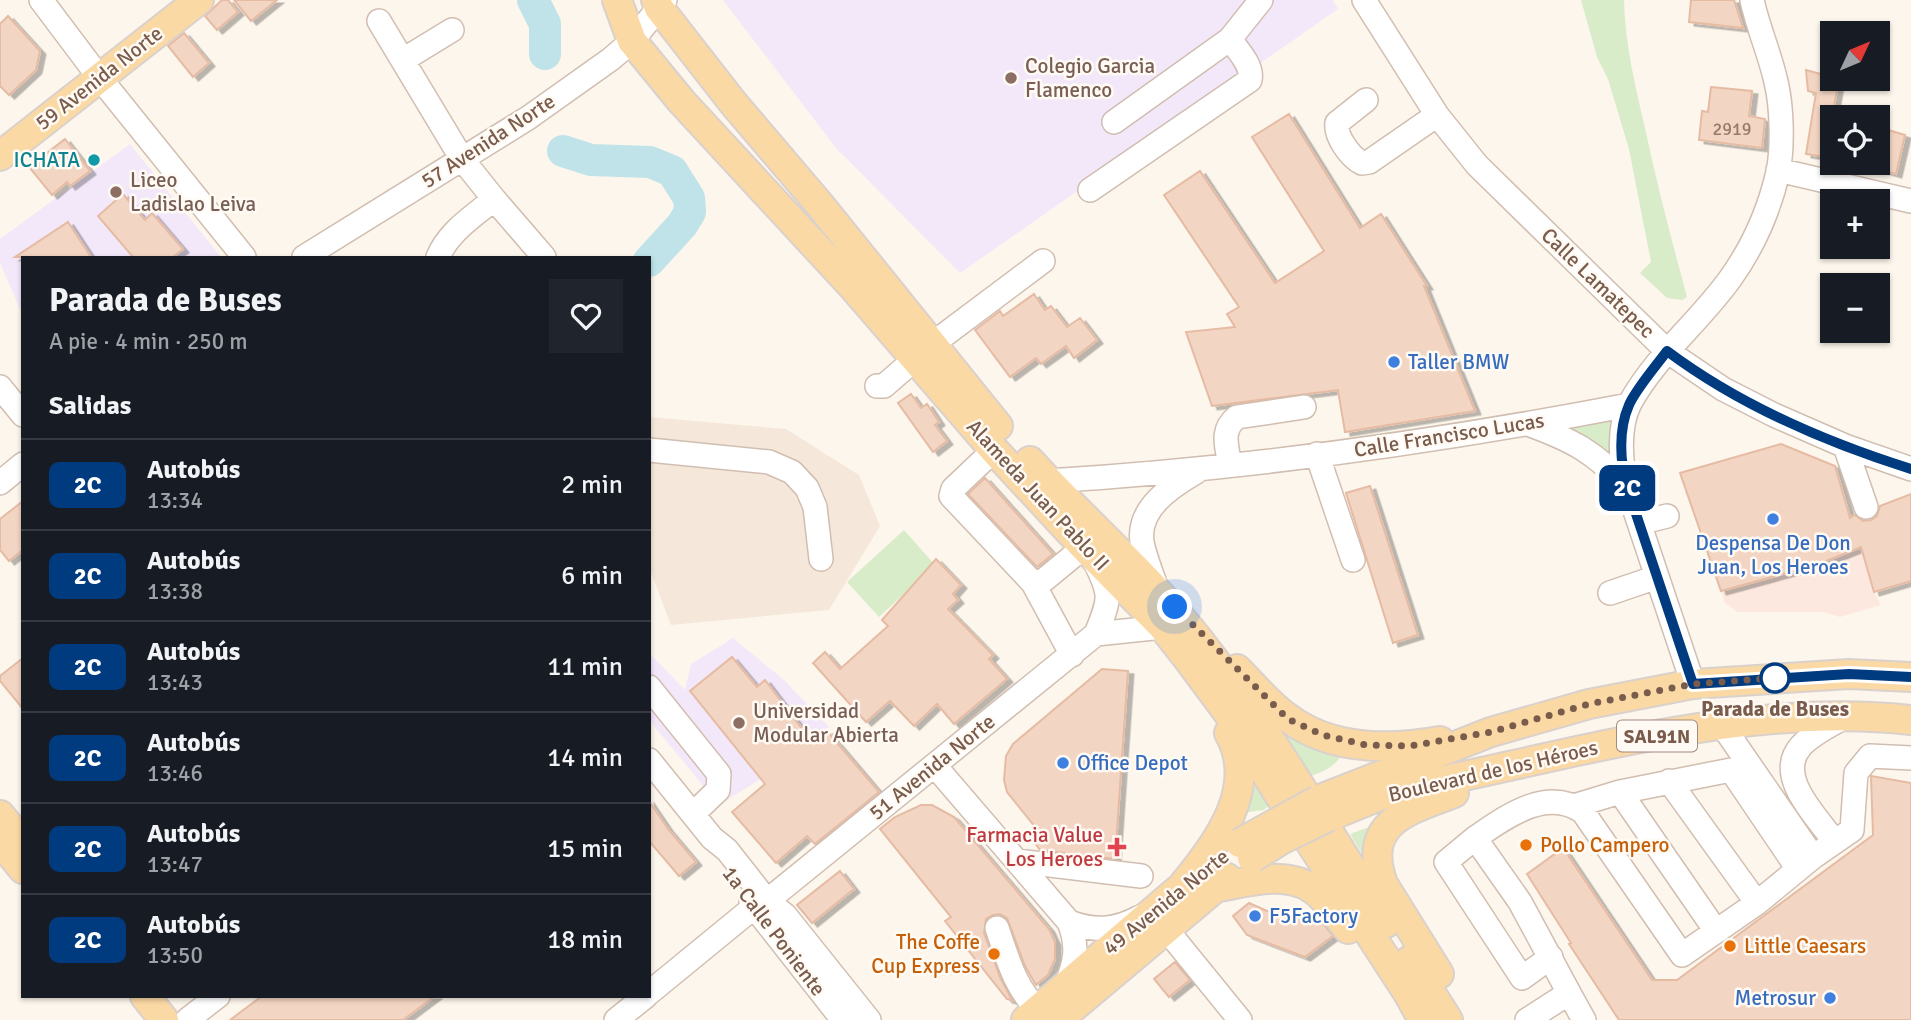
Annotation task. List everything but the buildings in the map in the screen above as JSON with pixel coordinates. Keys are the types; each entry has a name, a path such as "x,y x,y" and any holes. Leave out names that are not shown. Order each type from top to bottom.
{"main road":[{"name":"59 Avenida Norte","path":"0,156 174,0"},
{"name":"59 Avenida Norte","path":"0,139 199,0"},
{"name":"Alameda Juan Pablo II","path":"617,0 632,41 682,102 794,222 993,420 1048,481 1157,589 1237,689 1448,1020"},
{"name":"Alameda Juan Pablo II","path":"660,3 734,104 820,205 994,450 1088,552 1163,627 1211,688 1423,1020"},
{"path":"1157,589 1288,719 1310,730 1343,742 1385,746 1410,746 1491,732"},
{"path":"1163,627 1235,744 1240,763 1239,785 1230,815 1220,835 1184,884"},
{"name":"Boulevard de los Héroes","path":"1323,809 1382,795 1409,776 1491,732 1589,704 1693,684 1849,674 1911,677"},
{"name":"Boulevard de los Héroes","path":"1409,776 1517,766 1604,745 1722,725 1803,718 1911,720"},
{"path":"1461,1020 1453,998 1383,884 1377,869 1379,841 1388,824 1404,812 1517,766"},
{"name":"49 Avenida Norte","path":"1036,1011 1162,918 1184,884 1246,850 1281,840 1323,809"},
{"path":"11,829 21,862"},
{"name":"49 Avenida Norte","path":"1036,1011 1162,918 1214,888 1246,850"},
{"path":"1214,888 1272,879 1310,887 1328,904 1411,1010 1423,1020"},
{"path":"125,998 142,1020"},
{"path":"147,998 164,1020"}],"street":[{"path":"41,0 95,72 243,256"},
{"path":"1114,122 1230,39 1261,0"},
{"name":"Calle Lamatepec","path":"1364,0 1437,115 1477,165 1667,351 1723,389 1774,415 1845,446 1911,469"},
{"path":"1693,684 1627,487 1621,465 1621,452 1629,405 1667,351 1720,292 1741,263 1762,222 1778,170 1780,136 1777,84 1752,0"},
{"name":"57 Avenida Norte","path":"306,256 528,118 611,59 632,41 660,3"},
{"path":"379,22 462,159 543,256"},
{"path":"402,60 452,30"},
{"path":"1090,190 1250,80 1251,72 1230,39"},
{"path":"1366,100 1335,127 1352,154 1362,163 1370,162 1437,115"},
{"path":"1778,170 1911,201"},
{"path":"438,256 444,245 464,222 494,199"},
{"path":"877,386 884,386 923,352 1043,261"},
{"path":"0,387 21,413"},
{"name":"Calle Francisco Lucas","path":"1048,481 1202,468 1441,439 1629,405"},
{"path":"1230,465 1225,433 1228,424 1237,417 1304,407"},
{"path":"1528,424 1573,441 1602,462 1627,487"},
{"path":"1845,446 1866,507"},
{"path":"651,450 769,462 792,472 807,488 815,507 821,559"},
{"path":"994,450 953,489 951,496 1033,583 1072,655"},
{"path":"1317,454 1353,560"},
{"path":"0,483 21,466"},
{"name":"Calle Francisco Lucas","path":"1157,589 1141,540 1146,519 1155,503 1168,489 1202,468"},
{"path":"1639,523 1667,516"},
{"path":"1033,583 1044,580 1088,552"},
{"name":"51 Avenida Norte","path":"651,992 1096,634 1108,599 1108,588 1088,552"},
{"path":"1611,593 1657,577"},
{"path":"1096,634 1163,627"},
{"path":"651,689 719,774 718,790 693,814"},
{"path":"1835,842 1806,803 1793,779 1791,768 1793,757 1802,744 1843,718"},
{"path":"1722,725 1806,863"},
{"path":"1574,806 1583,812 1682,955 1852,830 1856,772 1870,756 1911,758"},
{"name":"1a Calle Poniente","path":"651,762 712,838 727,850 761,904 843,1020"},
{"path":"935,766 1017,862 1032,888 1069,922 1087,929 1103,930 1130,922 1162,918 1240,1020"},
{"path":"1551,957 1522,978 1446,862 1503,819 1538,802 1574,806 1620,792 1731,770 1806,863"},
{"path":"1670,781 1757,902"},
{"path":"1620,792 1716,931"},
{"path":"1475,838 1520,902 1584,1020"},
{"path":"1017,862 1141,876"},
{"path":"1032,888 1042,874 1054,867"},
{"name":"1a Calle Poniente","path":"761,904 856,1020"},
{"name":"1a Calle Poniente","path":"761,904 785,915 869,1020"},
{"path":"1065,987 1075,963 1076,950 1075,936 1069,922"},
{"path":"997,928 1014,978 1036,1011"},
{"path":"1527,1020 1569,993"},
{"path":"187,1020 215,998"},
{"name":"51 Avenida Norte","path":"616,1020 643,998"}],"shaded area":[{"name":"Colegio Garcia Flamenco","path":"723,0 1333,0 1338,9 960,273 836,148"},
{"name":"Liceo Ladislao Leiva","path":"130,144 220,256 21,256 21,311 0,263 0,239"},
{"path":"651,417 786,429 859,475 880,526 829,610 671,625 651,572"},
{"path":"1861,548 1874,592 1881,605 1840,617 1823,612 1738,612 1725,603 1721,591 1816,565"},
{"name":"Universidad Modular Abierta","path":"733,638 784,680 829,727 764,777 719,805 651,722 651,655 685,690 691,664"}],"green space":[{"path":"1581,0 1624,0 1626,33 1634,80 1687,297 1682,300 1667,298 1640,273 1651,262 1629,149 1608,79 1597,57"},
{"path":"1621,413 1615,468 1564,428"},
{"path":"904,530 935,565 879,617 847,582"},
{"path":"1256,702 1343,753 1340,758 1324,771 1309,777"},
{"path":"1250,757 1275,800 1264,810 1241,813"},
{"path":"1369,827 1374,834 1372,870 1350,834"}],"waterway":[{"path":"533,0 545,24 545,54"},
{"path":"563,151 591,160 650,162 672,171 689,198 690,212 682,225 651,259"}],"bus line":[{"name":"2C","path":"1911,469 1845,446 1774,415 1723,389 1667,351 1629,405 1621,452 1621,465 1627,487 1693,684 1849,674 1911,677"}],"place":[{"name":"Colegio Garcia Flamenco","path":"1011,78"},
{"name":"ICHATA","path":"94,160"},
{"name":"Liceo Ladislao Leiva","path":"116,192"},
{"name":"Taller BMW","path":"1394,362"},
{"name":"Despensa De Don Juan, Los Heroes","path":"1773,519"},
{"name":"Parada de Buses","path":"1775,678"},
{"name":"Universidad Modular Abierta","path":"739,723"},
{"name":"Office Depot","path":"1063,763"},
{"name":"Pollo Campero","path":"1526,845"},
{"name":"Farmacia Value Los Heroes","path":"1117,847"},
{"name":"F5Factory","path":"1255,916"},
{"name":"Little Caesars","path":"1730,946"},
{"name":"The Coffe Cup Express","path":"994,954"},
{"name":"Metrosur","path":"1830,998"}],"route":[{"path":"1175,607 1288,719 1343,742 1366,745 1410,746 1491,732 1589,704 1693,684 1775,678"}]}
